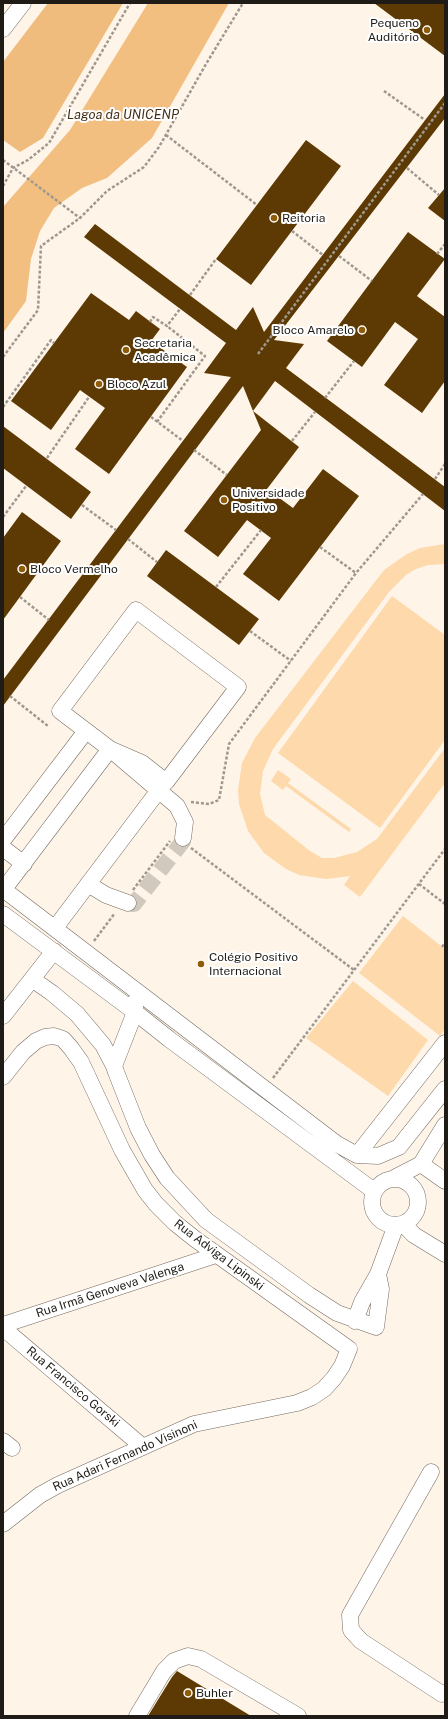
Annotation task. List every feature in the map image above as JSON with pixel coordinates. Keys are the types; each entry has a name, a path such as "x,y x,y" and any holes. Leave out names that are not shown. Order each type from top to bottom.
{"street":[{"path":"3,29 23,3"},
{"path":"110,749 142,763 166,782 238,687 136,610 60,711 110,749 177,806 185,822 182,840"},
{"path":"3,840 86,731"},
{"path":"110,749 4,889 337,1144 357,1155 378,1156 399,1147 445,1089"},
{"path":"55,928 159,790"},
{"path":"3,848 24,864"},
{"path":"88,884 106,895 126,902"},
{"path":"3,914 374,1191"},
{"path":"3,1016 54,951"},
{"path":"32,979 52,993 77,1014 103,1045 114,1066 138,1128 152,1155 167,1178 186,1201 206,1220 309,1295 337,1313 355,1321 376,1327 381,1289 378,1274"},
{"path":"114,1066 135,1012 134,988"},
{"name":"Rua Adviga Lipinski","path":"3,1077 28,1047 45,1036 54,1036 62,1039 72,1048 81,1062 122,1150 145,1190 175,1223 216,1255 349,1349"},
{"path":"357,1155 445,1043"},
{"path":"445,1125 421,1164 381,1183 374,1191 372,1199 372,1208 376,1216 383,1222 400,1225 445,1254"},
{"path":"355,1321 362,1302 378,1274 400,1225 412,1218 418,1208 418,1198 422,1178 421,1164"},
{"path":"421,1164 445,1181"},
{"path":"392,1179 403,1180 412,1186 418,1198"},
{"name":"Rua Irmã Genoveva Valenga","path":"3,1327 216,1255"},
{"name":"Rua Francisco Gorski","path":"3,1327 143,1447"},
{"name":"Rua Adari Fernando Visinoni","path":"3,1524 40,1495 200,1422 297,1403 312,1397 324,1389 334,1378 342,1366 349,1349"},
{"path":"431,1472 350,1615 351,1630 361,1641 442,1694 445,1694"},
{"path":"137,1716 164,1671 174,1661 188,1656 200,1659 298,1716"}],"path":[{"path":"3,186 13,168 28,160 49,143 130,3"},
{"path":"3,357 38,310 41,246 80,218 107,191 144,167 166,135 206,64 244,3"},
{"path":"384,91 425,120"},
{"path":"258,354 445,103"},
{"path":"166,135 257,205"},
{"path":"3,160 80,218"},
{"path":"407,168 440,195"},
{"path":"292,231 323,254"},
{"path":"437,254 445,244"},
{"path":"339,256 372,281"},
{"path":"190,295 216,259"},
{"path":"167,326 180,309"},
{"path":"150,322 153,317 167,326 205,356 157,422"},
{"path":"3,407 51,340 54,343"},
{"path":"325,398 354,361"},
{"path":"46,458 89,397"},
{"path":"292,441 315,412"},
{"path":"151,417 182,441"},
{"path":"194,450 227,475"},
{"path":"435,479 445,464"},
{"path":"3,517 26,486"},
{"path":"177,806 193,802 209,804 219,800 229,744 356,573 423,494"},
{"path":"82,505 116,530"},
{"path":"216,587 261,530"},
{"path":"128,540 157,562"},
{"path":"320,547 356,573"},
{"path":"20,597 49,620"},
{"path":"250,631 291,661"},
{"path":"10,696 48,726"},
{"path":"92,944 126,902 182,840 354,970"},
{"path":"266,1074 273,1078 445,849"},
{"path":"419,884 445,904"},
{"path":"442,947 445,943"}],"shaded area":[{"path":"48,3 123,3 43,138 20,152 3,140 3,62"},
{"path":"445,544 445,564 428,565 416,569 406,575 389,592 273,749 263,771 260,794 265,815 310,851 322,858 334,858 357,852 377,839 445,748 445,783 360,897 344,885 350,876 326,879 299,875 286,869 264,853 248,831 239,804 238,790 242,763 255,738 384,570 407,554 420,548"},
{"path":"392,596 445,635 445,740 380,828 278,753"},
{"path":"278,770 291,779 288,783 351,829 349,832 286,786 283,790 271,781"},
{"path":"403,916 445,949 445,1029 440,1036 359,973"},
{"path":"353,981 428,1040 388,1096 306,1038"}],"water":[{"name":"Lagoa da UNICENP","path":"148,3 229,3 152,138 107,178 82,188 54,208 40,231 31,259 26,301 3,333 3,207 70,130"}],"building":[{"name":"Pequeno Auditório","path":"374,3 445,3 445,56"},
{"path":"445,94 445,118 274,340 304,344 286,368 445,487 445,511 275,381 253,411 243,386 3,706 3,680 231,377 204,373 226,343 84,237 95,224 236,330 253,307 264,332"},
{"name":"Reitoria","path":"306,140 341,166 251,285 216,259"},
{"path":"445,188 445,221 428,208"},
{"name":"Bloco Amarelo","path":"408,232 445,259 417,296 445,317 445,381 422,413 384,385 418,339 395,322 362,367 327,341"},
{"name":"Bloco Azul","path":"91,293 129,320 136,311 160,329 151,341 187,367 109,474 75,449 105,408 80,390 51,430 11,401"},
{"path":"253,411 299,447 267,489 293,508 323,469 359,496 279,601 243,574 271,538 247,520 218,557 184,531 261,430"},
{"path":"3,426 91,492 71,519 3,468"},
{"name":"Bloco Vermelho","path":"22,512 61,541 3,620 3,538"},
{"path":"166,550 259,619 239,645 147,576"},
{"name":"Buhler","path":"177,1671 251,1716 148,1716"}],"tunnel":[{"path":"128,903 134,904 183,841 183,838"}],"place":[{"name":"Pequeno Auditório","path":"427,30"},
{"name":"Reitoria","path":"274,218"},
{"name":"Bloco Amarelo","path":"362,330"},
{"name":"Secretaria Acadêmica","path":"126,350"},
{"name":"Bloco Azul","path":"99,384"},
{"name":"Universidade Positivo","path":"224,500"},
{"name":"Bloco Vermelho","path":"22,569"},
{"name":"Colégio Positivo Internacional","path":"201,964"},
{"name":"Buhler","path":"188,1693"}]}
